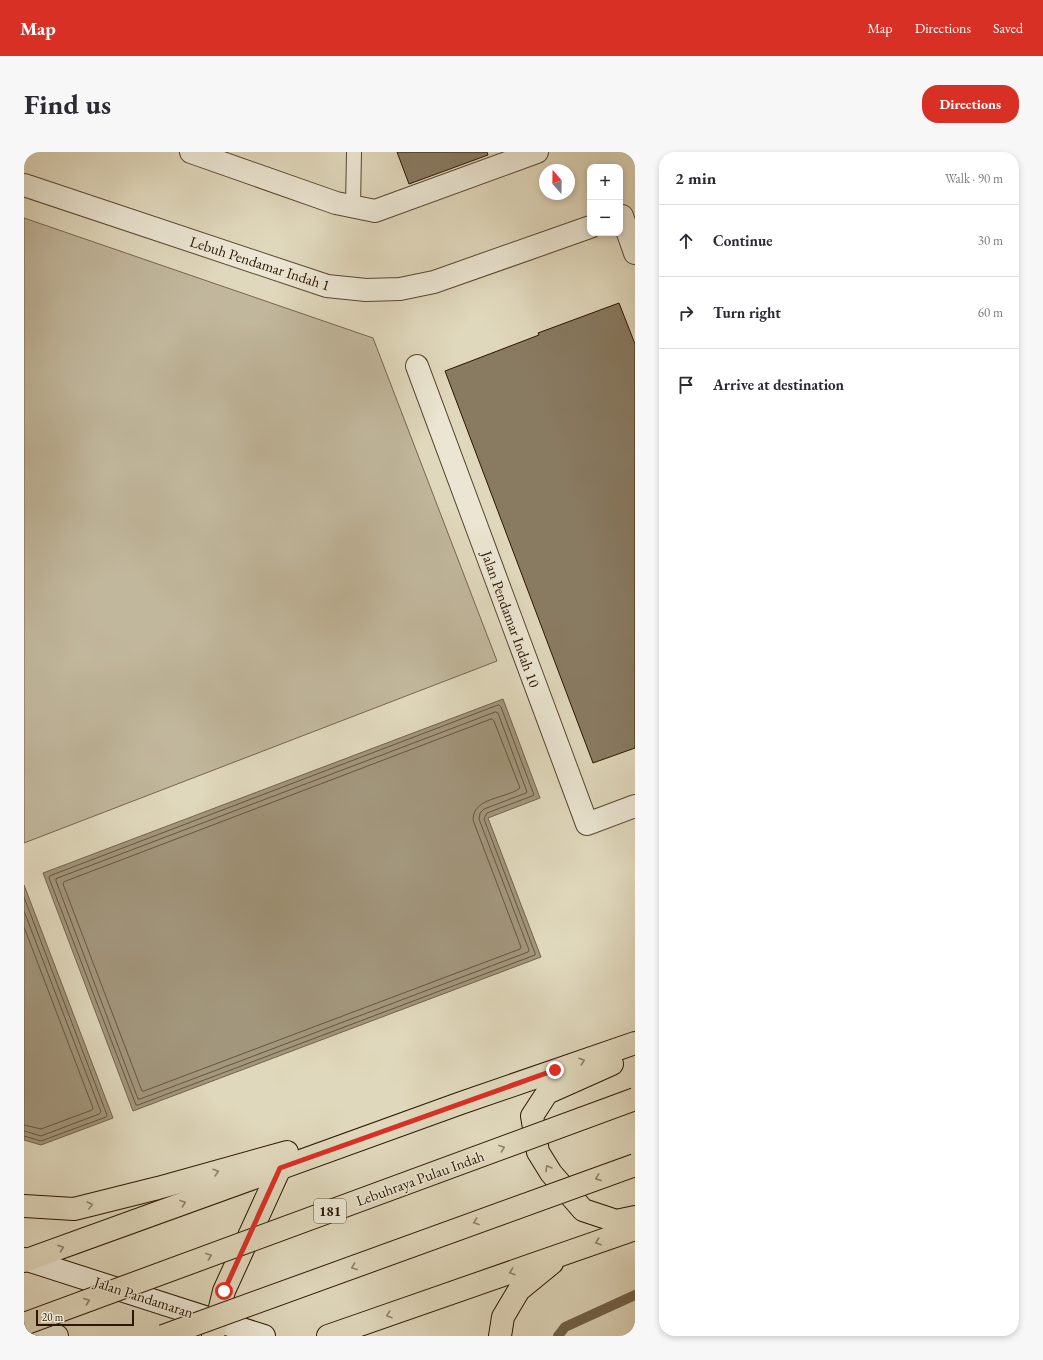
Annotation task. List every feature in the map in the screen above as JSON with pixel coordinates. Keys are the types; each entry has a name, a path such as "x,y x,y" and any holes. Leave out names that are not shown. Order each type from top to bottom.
{"main road":[{"path":"25,1265 280,1168 635,1043"},
{"path":"635,1050 615,1062 547,1093 532,1116 538,1152 551,1173 583,1210 616,1221 635,1217"},
{"name":"Lebuhraya Pulau Indah","path":"24,1324 635,1099"},
{"path":"24,1206 74,1209 158,1188 461,1103"},
{"path":"163,1336 635,1165"},
{"path":"216,1329 224,1291 280,1168"},
{"path":"328,1336 635,1229"},
{"path":"500,1336 503,1317 519,1290 562,1254"}],"street":[{"path":"191,152 336,203 375,210 537,152"},
{"name":"Lebuh Pendamar Indah 1","path":"24,185 327,286 366,290 400,289 434,282 587,228"},
{"path":"626,215 635,253"},
{"name":"Jalan Pendamar Indah 10","path":"417,366 586,824 635,806"},
{"name":"Jalan Pandamaran","path":"25,1265 216,1329 264,1336"},
{"path":"24,1324 57,1336"}],"lane":[{"path":"354,152 354,206"}],"shaded area":[{"path":"24,218 373,338 497,661 24,843"}],"water":[{"path":"503,699 540,798 488,818 541,957 133,1111 43,873"},
{"path":"24,885 113,1118 41,1145 24,1140"}],"building":[{"path":"397,152 487,152 488,155 409,184"},
{"path":"619,303 635,344 635,748 593,763 445,371 539,335 538,333"}],"waterway":[{"path":"558,1336 565,1327 635,1295"}],"route":[{"path":"224,1291 280,1168 555,1070"}]}
